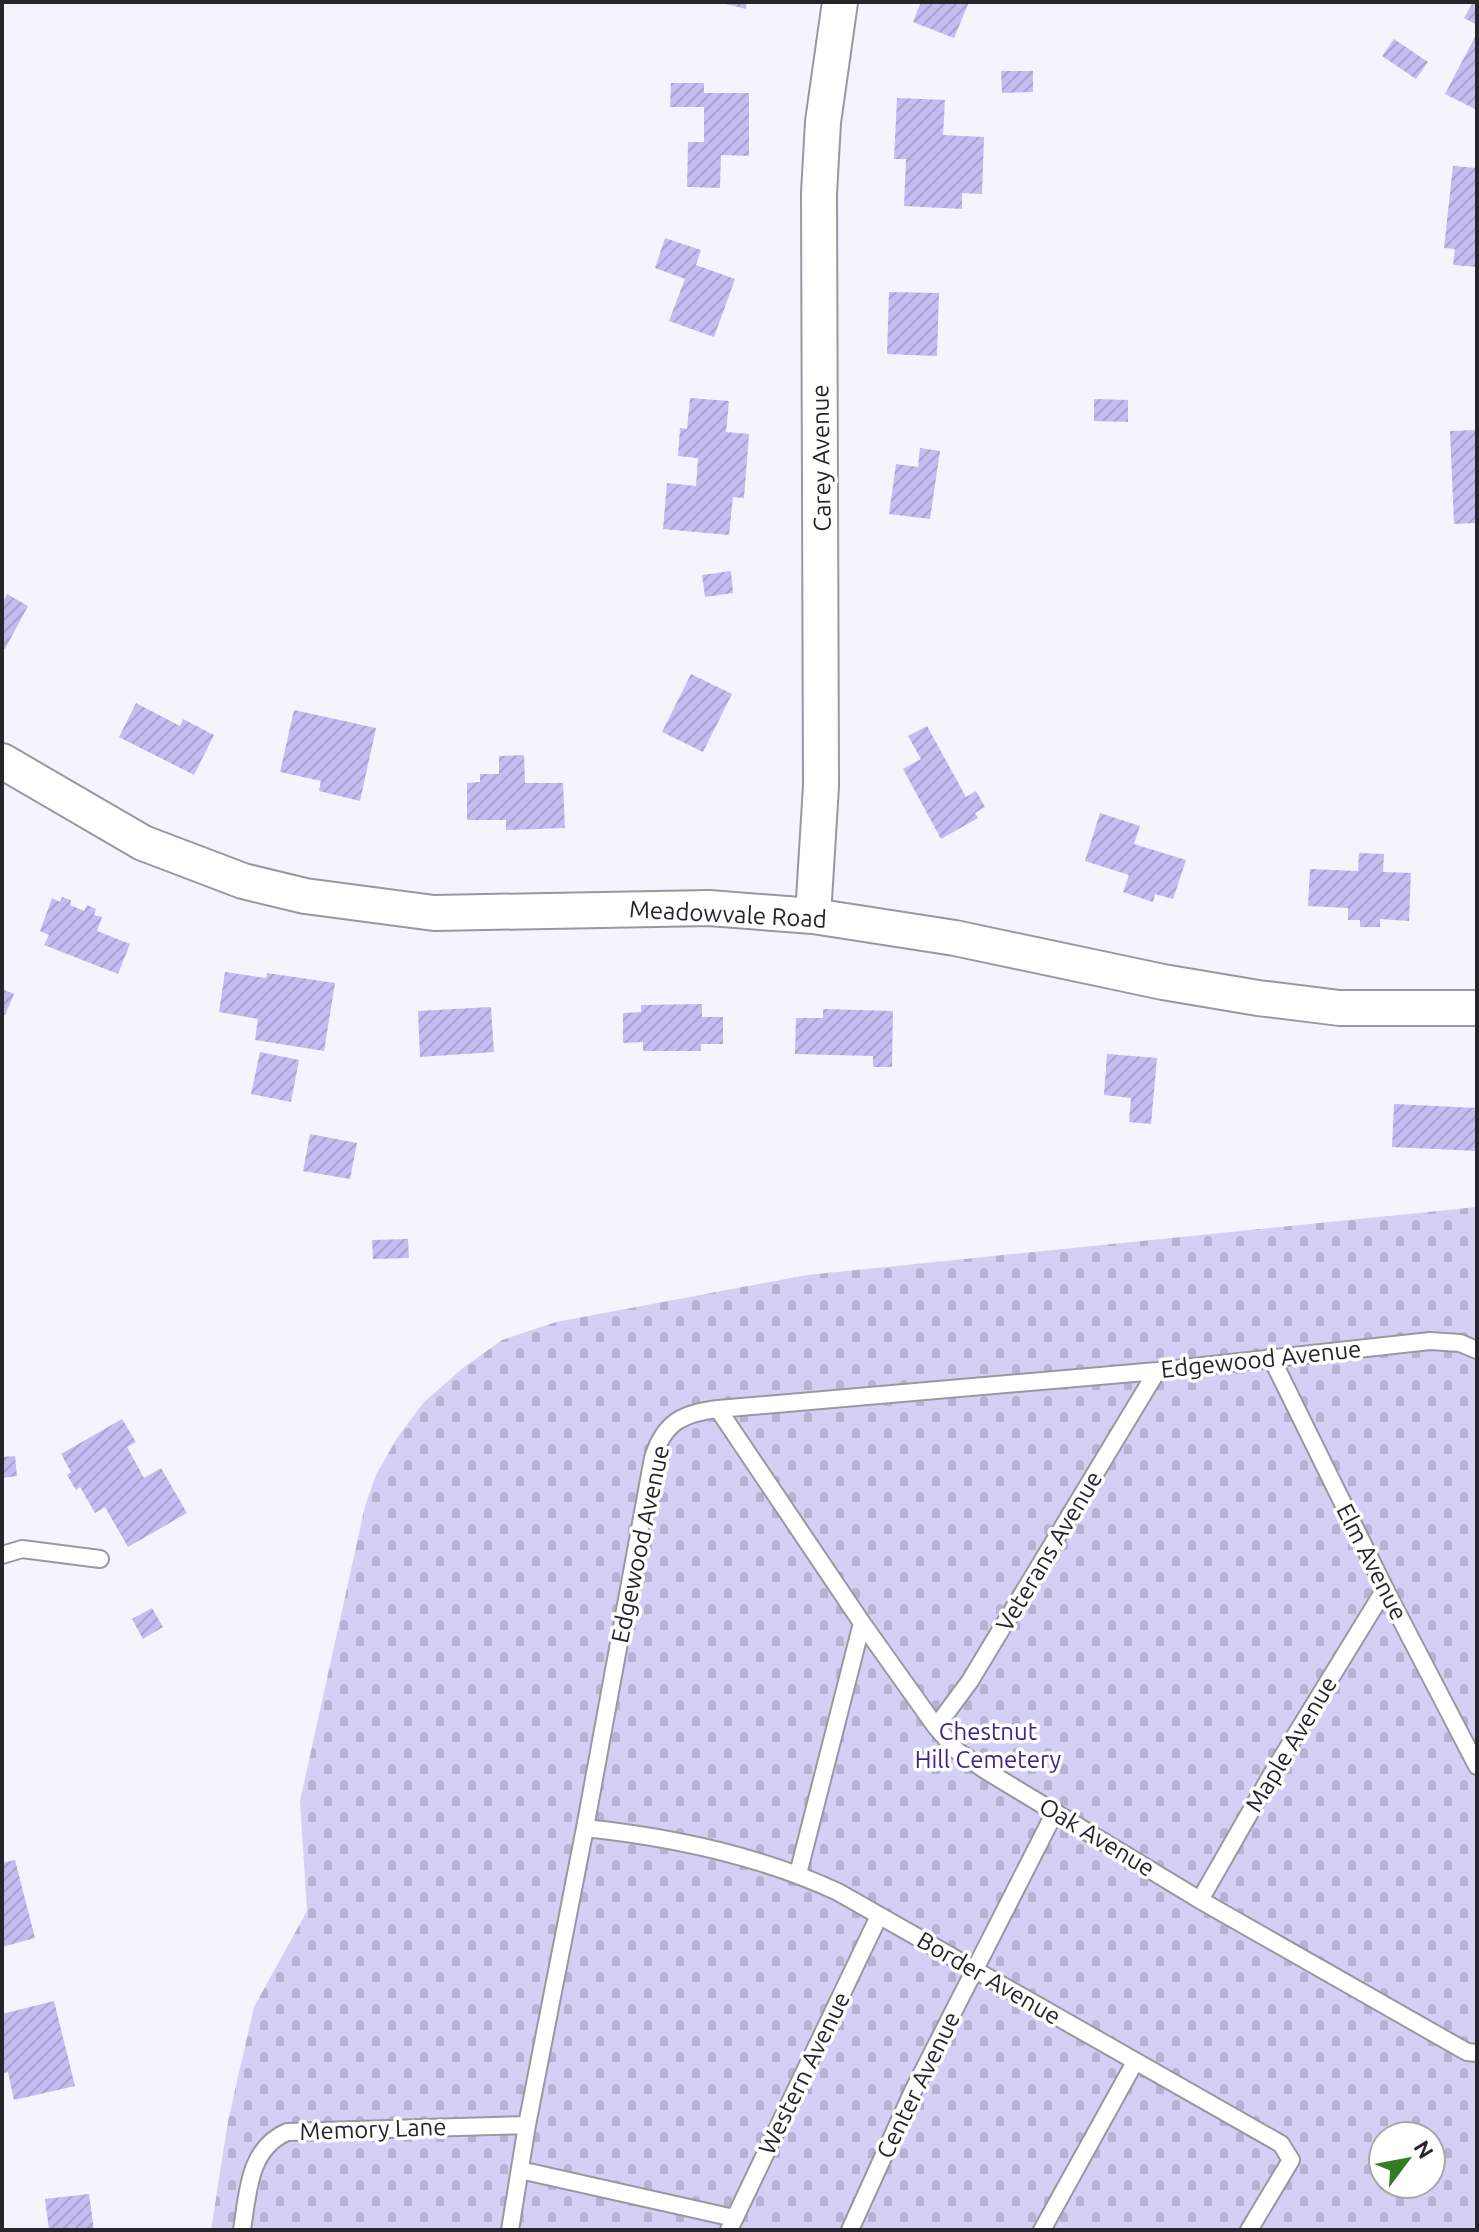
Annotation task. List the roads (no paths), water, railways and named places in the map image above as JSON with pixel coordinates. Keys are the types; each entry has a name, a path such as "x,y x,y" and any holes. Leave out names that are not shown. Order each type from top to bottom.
{"street":[{"name":"Carey Avenue","path":"813,916 821,786 819,193 823,122 840,2"},
{"name":"Meadowvale Road","path":"2,761 143,843 243,881 305,896 434,913 709,908 813,916 955,938 1163,982 1258,998 1340,1008 1477,1008"}],"lane":[{"name":"Edgewood Avenue","path":"510,2230 527,2125 657,1446 663,1434 682,1418 698,1411 1157,1371 1430,1341 1460,1343 1477,1350"},
{"name":"Elm Avenue","path":"1271,1357 1385,1589 1477,1766"},
{"name":"Veterans Avenue","path":"936,1727 970,1681 1157,1371"},
{"name":"Oak Avenue","path":"718,1409 862,1623 956,1750 1200,1900 1467,2052 1477,2053"},
{"path":"2,1555 22,1549 100,1559"},
{"name":"Maple Avenue","path":"1200,1900 1276,1767 1385,1589"},
{"path":"798,1874 862,1623"},
{"name":"Center Avenue","path":"850,2230 913,2091 1055,1812"},
{"name":"Border Avenue","path":"585,1828 632,1833 678,1843 798,1874 838,1892 1281,2144 1291,2160 1249,2230"},
{"name":"Western Avenue","path":"732,2224 879,1916"},
{"path":"1042,2230 1135,2062"},
{"name":"Memory Lane","path":"242,2230 255,2162 271,2140 287,2132 527,2125"},
{"path":"520,2170 732,2224"}],"park label":[{"name":"Chestnut Hill Cemetery","path":"988,1745"}]}
